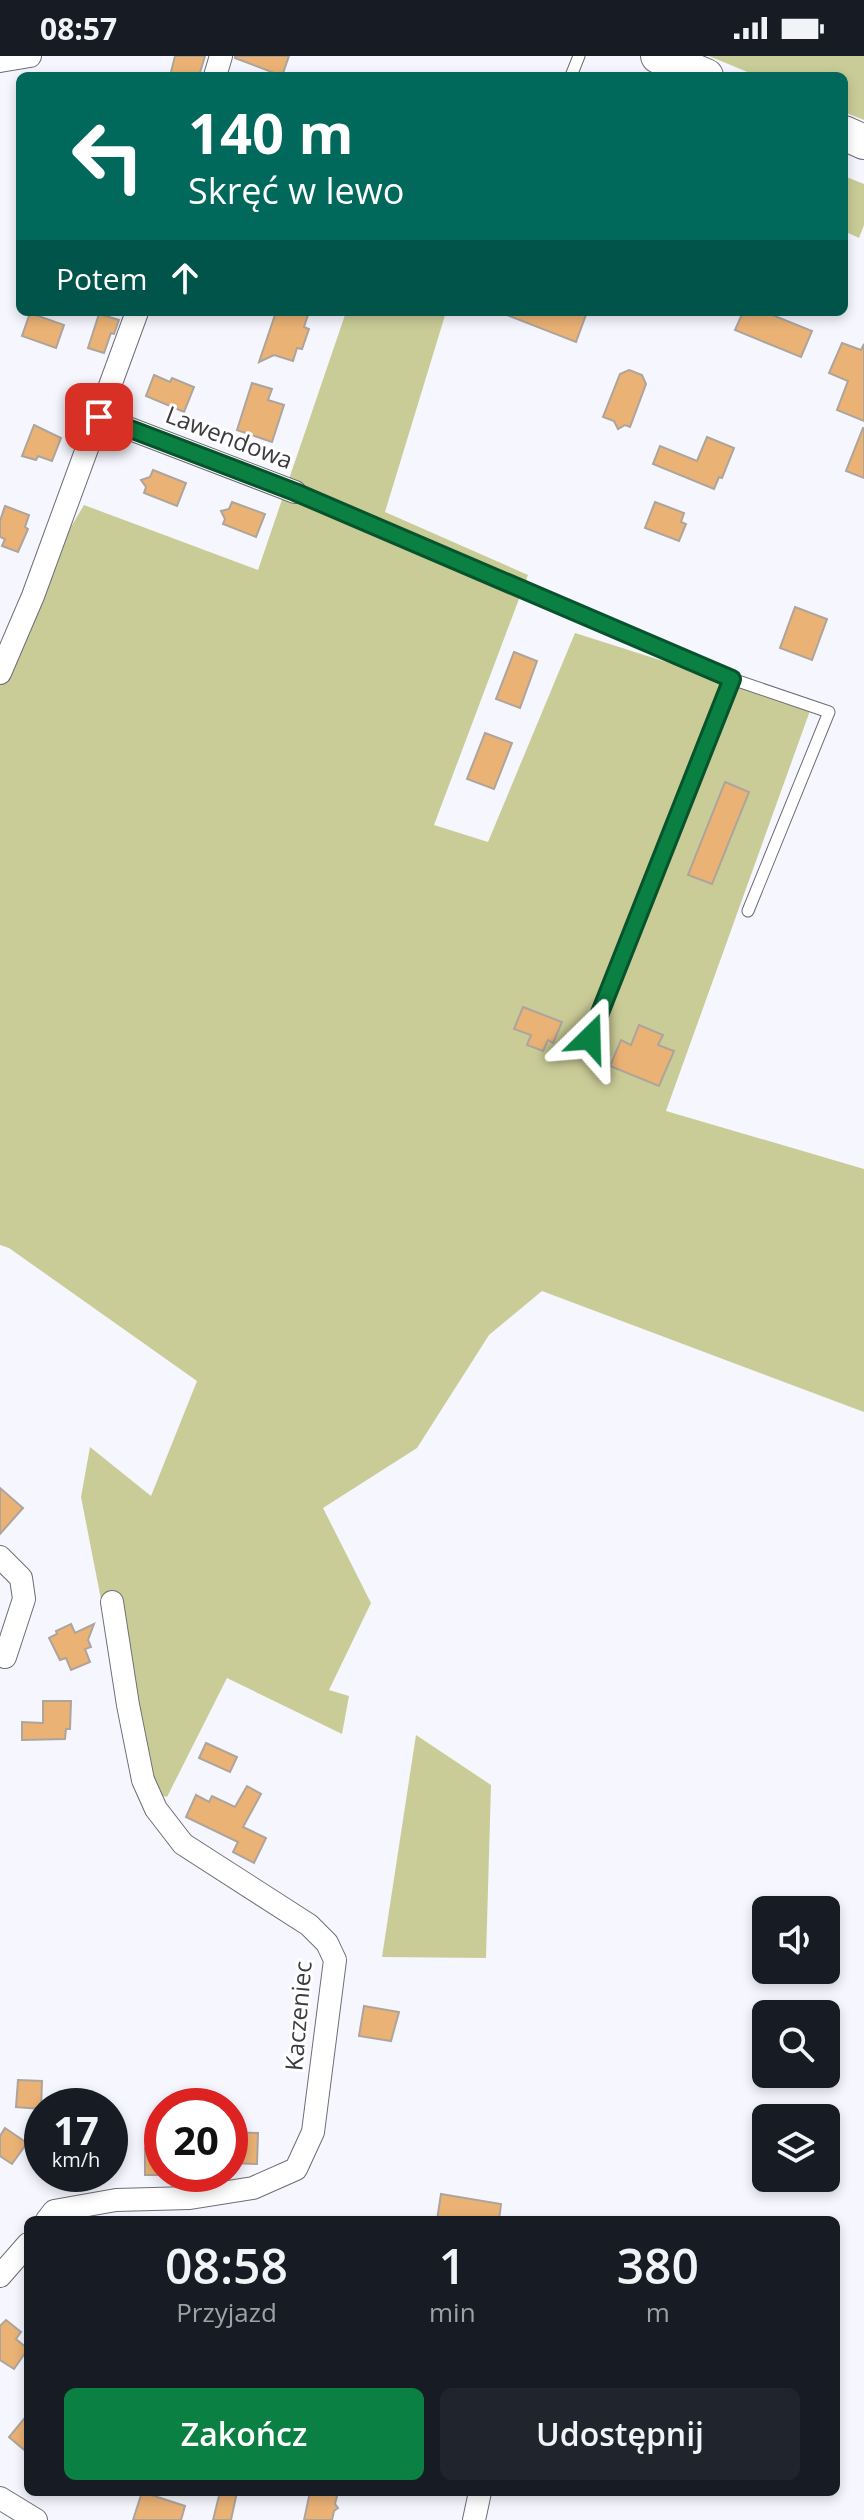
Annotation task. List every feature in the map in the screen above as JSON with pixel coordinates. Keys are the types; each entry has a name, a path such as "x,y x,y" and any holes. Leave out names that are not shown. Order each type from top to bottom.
{"main road":[{"path":"658,56 696,72"}],"street":[{"path":"0,61 30,56"},
{"path":"0,673 33,596 136,316"},
{"name":"Lawendowa","path":"99,417 295,492"},
{"path":"0,1557 21,1578 24,1599 5,1657"},
{"name":"Kaczeniec","path":"50,2216 54,2211 116,2200 190,2198 253,2188 296,2169 313,2132 335,1960 327,1943 309,1925 183,1844 156,1809 143,1780 112,1602"},
{"path":"0,2276 24,2249"},
{"path":"474,2520 479,2496"},
{"path":"0,2498 36,2520"}],"lane":[{"path":"295,492 732,679 829,712 748,911"},
{"path":"590,1038 732,679"}],"green space":[{"path":"709,56 864,56 864,120 848,114 848,72 747,72"},
{"path":"848,178 864,184 864,225 859,238 848,233"},
{"path":"345,316 445,316 385,512 528,575 434,825 488,842 575,633 811,708 666,1111 864,1169 864,1412 542,1291 489,1335 417,1448 323,1508 371,1603 329,1690 349,1696 342,1734 227,1678 167,1797 138,1789 81,1497 90,1447 151,1496 197,1381 9,1248 0,1245 0,646 84,505 258,570"},
{"path":"416,1735 491,1785 486,1958 382,1957"}],"building":[{"path":"175,56 205,56 200,72 171,72"},
{"path":"289,56 283,72 272,72 235,58"},
{"path":"29,316 64,325 56,348 22,336"},
{"path":"98,316 119,320 104,353 88,348"},
{"path":"275,316 308,316 304,327 309,329 302,349 297,348 293,361 274,355 259,362"},
{"path":"509,316 586,316 576,342"},
{"path":"741,316 775,316 812,331 801,357 735,330"},
{"path":"842,343 861,350 864,344 864,421 837,410 848,381 829,373"},
{"path":"629,370 642,375 646,384 630,427 625,425 618,429 614,421 603,417 620,374"},
{"path":"154,375 194,387 184,412 146,396"},
{"path":"252,383 272,389 268,400 284,405 272,442 237,430"},
{"path":"34,425 61,438 52,461 38,456 36,460 22,456"},
{"path":"864,428 864,478 846,471"},
{"path":"707,437 734,448 714,489 653,464 660,446 697,461"},
{"path":"153,470 186,483 177,506 144,493 146,487 141,480 150,477"},
{"path":"232,502 265,514 256,537 223,524 225,519 221,511 229,509"},
{"path":"655,502 684,513 681,522 686,524 679,541 645,528"},
{"path":"5,506 29,515 25,527 28,529 18,552 2,546 5,539 0,537 0,521"},
{"path":"795,607 827,619 812,660 780,648"},
{"path":"514,652 537,661 520,708 496,699"},
{"path":"485,733 512,743 494,789 467,779"},
{"path":"725,782 749,792 712,884 688,875"},
{"path":"523,1007 562,1022 553,1043 548,1040 543,1051 527,1045 531,1035 514,1029"},
{"path":"639,1025 663,1035 658,1045 674,1051 659,1086 610,1066 621,1040 631,1045"},
{"path":"0,1488 23,1508 0,1534"},
{"path":"71,1624 75,1633 94,1624 88,1640 91,1647 85,1649 90,1662 71,1670 66,1658 60,1660 49,1638"},
{"path":"43,1701 71,1701 70,1729 66,1729 65,1739 22,1740 22,1722 43,1723"},
{"path":"206,1743 237,1757 230,1772 199,1758"},
{"path":"247,1786 261,1794 243,1827 266,1838 254,1863 233,1852 238,1842 186,1817 196,1795 209,1802 212,1796 235,1807"},
{"path":"364,2006 399,2012 391,2041 359,2036"},
{"path":"18,2080 42,2081 42,2088 24,2088 24,2108 16,2107"},
{"path":"5,2128 24,2141 24,2147 12,2164 0,2156 0,2136"},
{"path":"248,2133 258,2133 257,2164 248,2164"},
{"path":"441,2194 501,2204 500,2216 438,2216"},
{"path":"6,2320 21,2332 16,2339 24,2346 24,2355 14,2369 0,2360 0,2326"},
{"path":"24,2419 24,2450 9,2437"},
{"path":"141,2496 154,2496 185,2506 181,2520 133,2520"},
{"path":"219,2496 236,2496 231,2520 213,2520"},
{"path":"309,2496 337,2496 335,2504 338,2508 332,2520 304,2520"}],"route":[{"path":"99,417 295,492 732,679 590,1038"}]}
